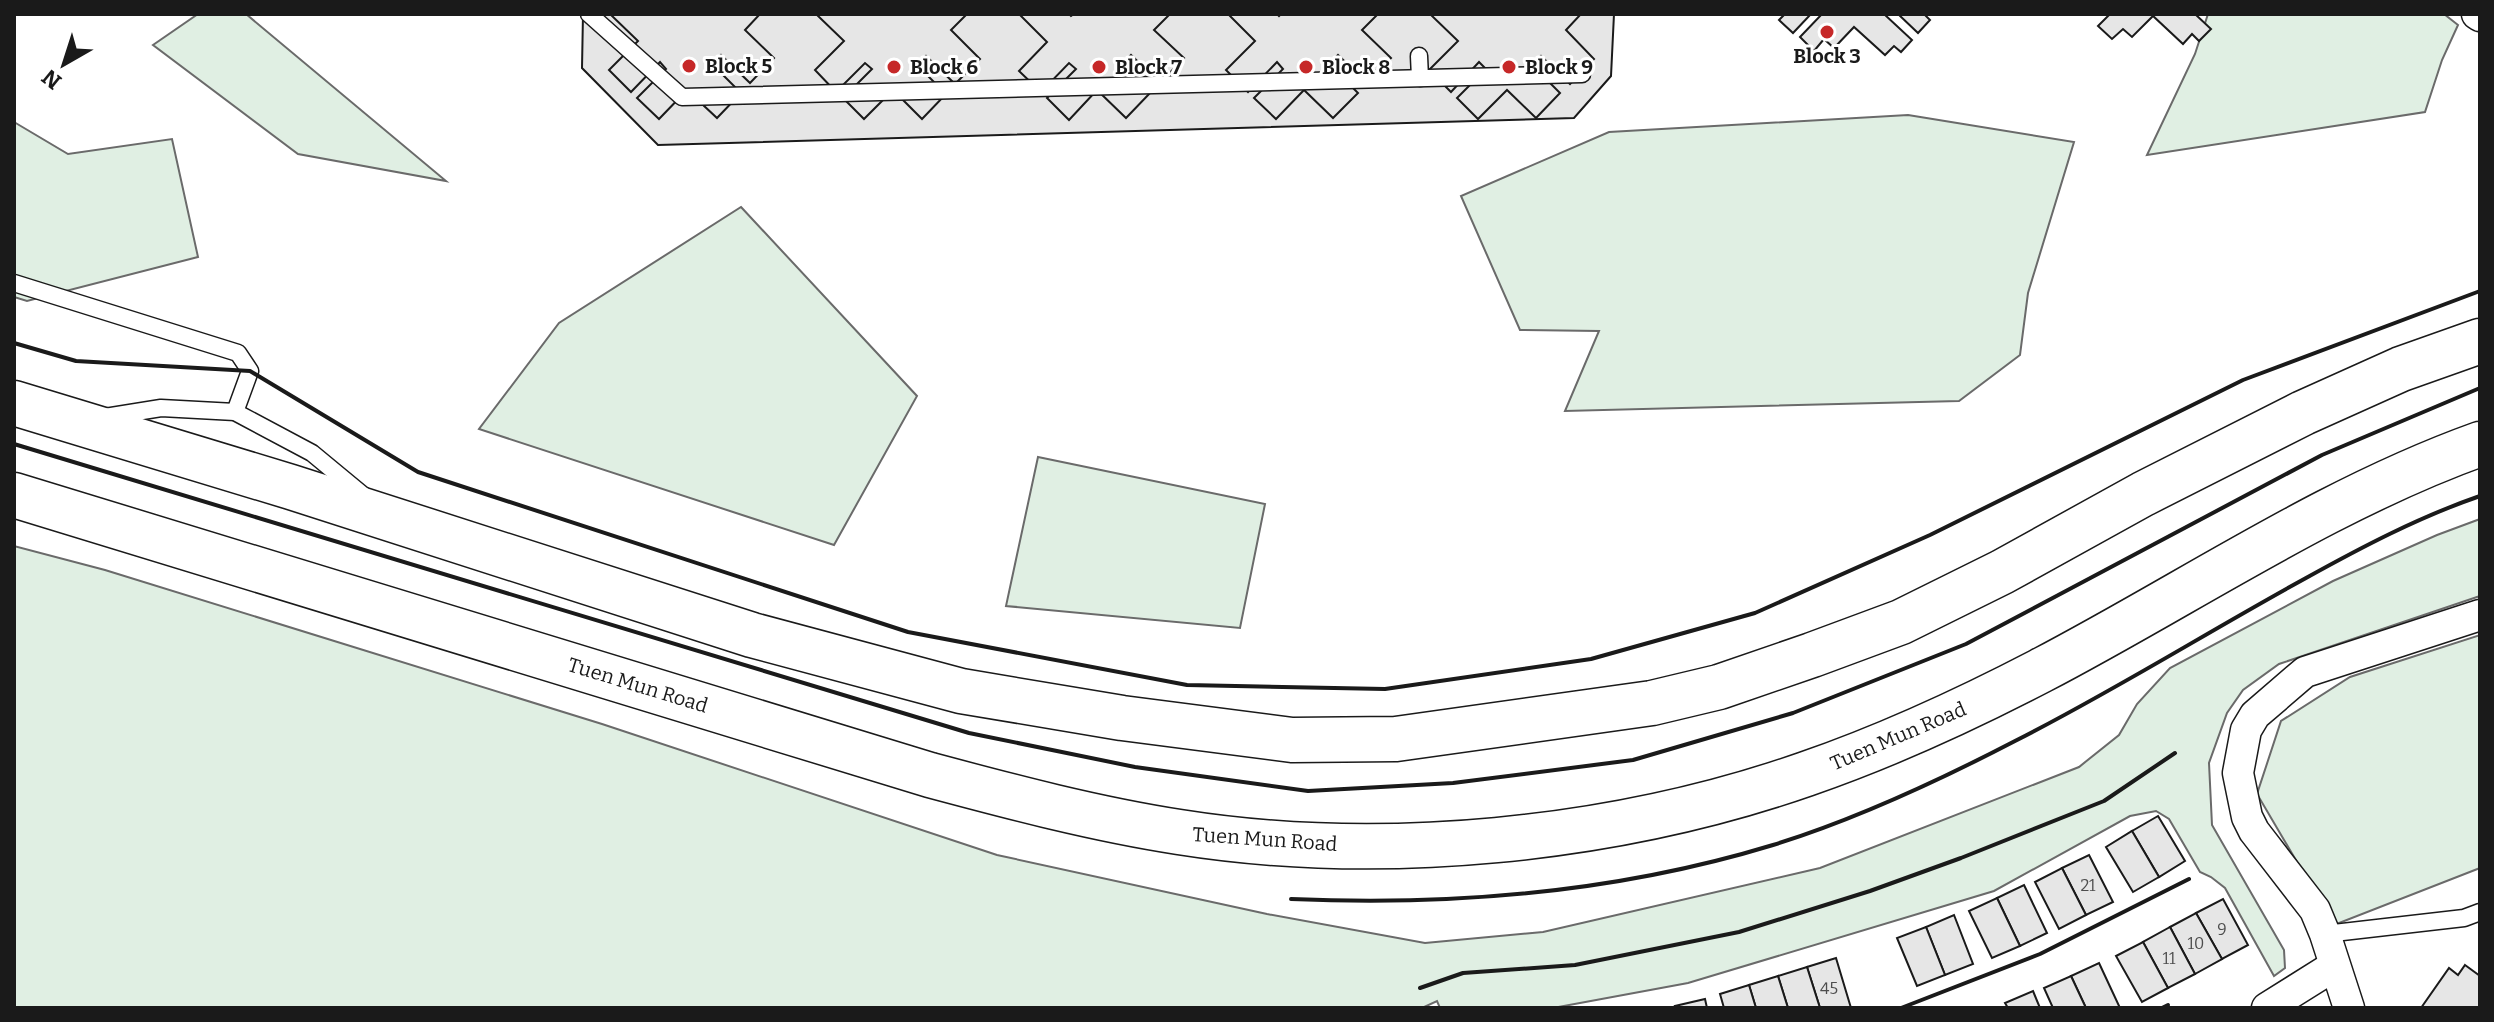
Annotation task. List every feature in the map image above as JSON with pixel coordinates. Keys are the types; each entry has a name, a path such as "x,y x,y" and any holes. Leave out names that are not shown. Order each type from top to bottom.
{"highway":[{"path":"14,403 752,635 961,691 1122,718 1292,740 1396,739 1652,703 1719,687 1812,655 1901,622 2303,413 2401,369 2480,341"},
{"name":"Tuen Mun Road","path":"14,495 899,765 1020,799 1182,833 1274,842 1369,846 1452,844 1618,823 1718,801 1805,775 1886,744 1964,709 2044,669 2312,519 2394,479 2480,444"}],"street":[{"path":"2349,1008 2315,910 2254,831 2247,817 2238,773 2248,726 2255,715 2305,672 2480,615"},
{"path":"2267,1008 2334,966"}],"lane":[{"path":"589,14 682,97 1582,74"},
{"path":"1419,56 1420,78"},
{"path":"14,283 238,353 250,371 235,412"},
{"path":"76,421 161,408 235,412 312,453 394,521"},
{"path":"2325,934 2464,918 2480,912"}],"green space":[{"path":"198,14 246,14 446,181 298,154 153,45"},
{"path":"2208,14 2444,14 2458,25 2442,60 2425,112 2147,155 2195,54"},
{"path":"1908,115 2074,142 2028,293 2020,355 1959,401 1565,411 1599,331 1520,330 1461,196 1609,132"},
{"path":"14,122 68,154 172,139 198,257 27,301 14,297"},
{"path":"741,207 917,396 834,545 479,429 559,323"},
{"path":"1038,457 1265,504 1240,628 1006,606"},
{"path":"2480,519 2480,596 2279,664 2243,690 2227,713 2209,763 2212,825 2284,950 2285,968 2274,976 2225,888 2200,872 2169,819 2156,811 2130,816 1994,891 1688,983 1553,1008 1440,1008 1437,1001 1422,1008 14,1008 14,546 105,570 602,724 997,855 1267,914 1425,943 1543,932 1820,868 2079,767 2119,735 2137,704 2170,668 2333,581"},
{"path":"2480,635 2480,868 2334,925 2257,794 2281,721 2350,677"}],"building":[{"path":"583,14 1614,14 1611,76 1574,118 658,145 582,68"},
{"name":"Block 5","path":"610,14 760,14 745,30 774,58 750,83 721,55 712,64 741,93 717,118 687,90 659,119 637,98 666,69 660,62 631,92 609,70 638,41"},
{"name":"Block 6","path":"816,14 967,14 951,30 980,59 955,84 926,56 917,65 946,94 922,119 893,90 864,119 843,98 872,69 865,63 836,92 815,70 844,41"},
{"name":"Block 7","path":"1019,14 1170,14 1154,30 1184,58 1160,83 1131,55 1122,64 1151,92 1126,118 1097,90 1069,120 1047,98 1076,69 1069,63 1041,92 1019,71 1047,42"},
{"name":"Block 8","path":"1228,14 1378,14 1362,30 1391,58 1367,83 1338,55 1329,64 1358,93 1333,118 1304,90 1276,119 1254,98 1283,69 1277,62 1248,92 1226,70 1255,41"},
{"name":"Block 9","path":"1430,14 1581,14 1566,30 1594,59 1570,84 1541,56 1532,65 1560,93 1536,118 1507,90 1478,119 1457,98 1486,69 1479,62 1451,92 1429,70 1458,41"},
{"name":"Block 3","path":"1785,14 1811,14 1793,33 1779,20"},
{"name":"Block 3","path":"1822,14 1884,14 1912,40 1901,52 1894,46 1885,55 1854,27 1834,48 1824,39 1814,51 1800,37"},
{"name":"Block 3","path":"1898,14 1924,14 1930,20 1918,33"},
{"path":"2110,14 2195,14 2211,29 2199,41 2192,34 2183,44 2153,16 2132,37 2123,29 2112,39 2098,26"},
{"path":"2158,816 2185,861 2159,877 2132,831"},
{"path":"2132,831 2159,877 2133,892 2106,847"},
{"path":"2089,855 2113,902 2086,915 2062,868"},
{"path":"2062,868 2086,915 2059,929 2035,882"},
{"path":"2024,885 2047,933 2020,946 1997,898"},
{"path":"1997,898 2020,946 1992,958 1969,911"},
{"path":"2223,899 2248,945 2222,959 2196,913"},
{"path":"2196,913 2222,959 2195,974 2170,927"},
{"path":"1954,915 1973,964 1945,975 1926,927"},
{"path":"1926,927 1945,975 1917,986 1897,938"},
{"path":"2170,927 2195,974 2168,988 2143,942"},
{"path":"2143,942 2168,988 2142,1002 2116,956"},
{"path":"1836,958 1851,1008 1820,1008 1807,967"},
{"path":"2099,963 2120,1008 2086,1008 2071,976"},
{"path":"2465,965 2480,976 2480,1008 2421,1008 2449,968 2458,975"},
{"path":"1807,967 1820,1008 1788,1008 1778,976"},
{"path":"1778,976 1788,1008 1756,1008 1749,985"},
{"path":"2071,976 2086,1008 2053,1008 2044,988"},
{"path":"1749,985 1756,1008 1724,1008 1720,994"},
{"path":"2033,991 2040,1008 2008,1008 2005,1003"},
{"path":"1705,999 1707,1008 1675,1006"}],"wall":[{"path":"14,343 76,361 250,371 418,472 908,632 1187,685 1385,689 1591,659 1755,613 1930,535 2243,380 2480,291"},
{"path":"14,444 969,733 1135,767 1308,791 1453,783 1633,760 1793,713 1966,644 2322,455 2480,388"},
{"path":"1291,899 1412,900 1595,885 1715,861 1804,835 1896,798 1986,756 2089,702 2348,555 2413,523 2480,496"},
{"path":"1420,988 1463,973 1575,965 1739,932 1870,891 2104,801 2175,753"},
{"path":"1901,1008 2040,954 2189,879"},
{"path":"2162,1008 2168,1005"}],"place":[{"name":"Block 3","path":"1827,32"},
{"name":"Block 5","path":"689,66"},
{"name":"Block 6","path":"894,67"},
{"name":"Block 7","path":"1099,67"},
{"name":"Block 8","path":"1306,67"},
{"name":"Block 9","path":"1509,67"}]}
